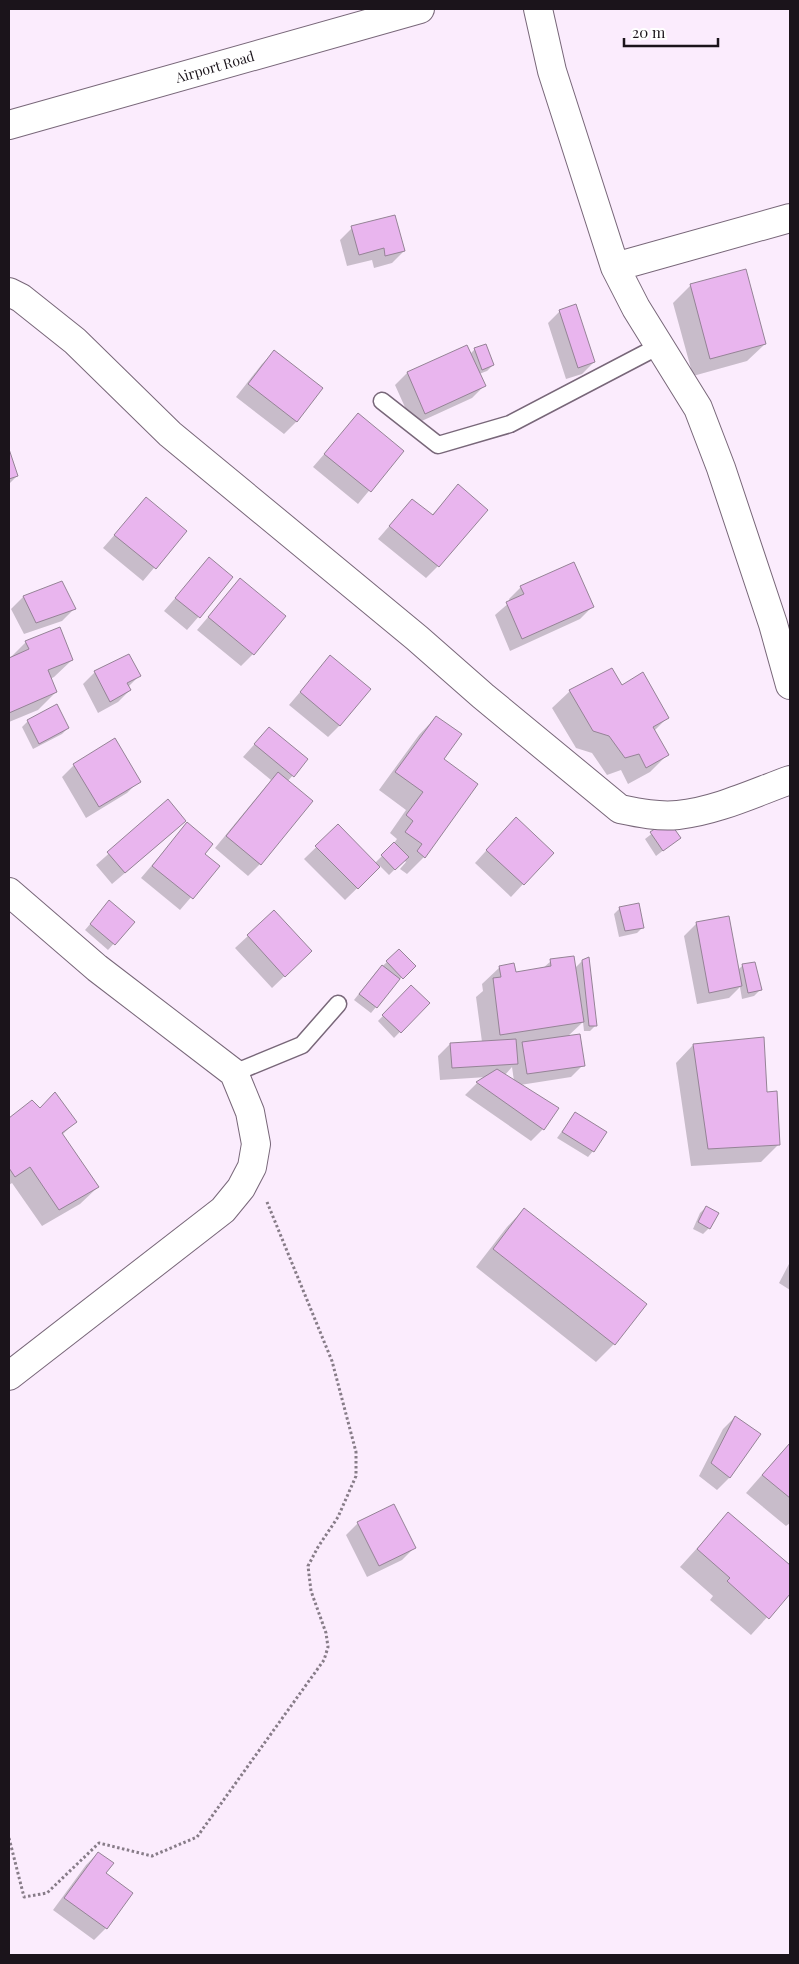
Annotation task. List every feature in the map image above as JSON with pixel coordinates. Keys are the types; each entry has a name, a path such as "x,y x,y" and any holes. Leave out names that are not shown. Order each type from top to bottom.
{"street":[{"name":"Airport Road","path":"9,125 420,9"},
{"path":"538,9 552,71 615,267 636,308 698,408 721,468 773,624 790,685"},
{"path":"615,267 790,218"},
{"path":"9,292 21,298 75,340 170,434 620,809 643,814 660,815 677,815 701,811 790,780"},
{"path":"9,892 97,968 234,1073 250,1112 256,1144 252,1167 241,1188 223,1210 9,1376"}],"lane":[{"path":"382,401 438,445 510,424 659,346"},
{"path":"234,1073 302,1045 338,1004"}],"path":[{"path":"9,1838 24,1897 46,1893 98,1844 152,1856 196,1837 324,1660 328,1647 326,1633 311,1591 308,1566 318,1546 338,1517 356,1476 356,1452 332,1361 252,1167"}],"building":[{"path":"395,215 405,251 385,256 384,248 359,255 351,226"},
{"path":"746,269 766,344 710,359 690,284"},
{"path":"576,304 595,362 578,368 559,310"},
{"path":"486,344 494,365 482,370 474,348"},
{"path":"467,345 486,386 425,414 407,372"},
{"path":"274,350 323,388 297,422 248,384"},
{"path":"358,413 404,451 371,492 324,454"},
{"path":"9,449 18,476 9,479"},
{"path":"458,484 488,510 439,567 389,526 412,499 433,515"},
{"path":"146,497 187,531 156,569 114,535"},
{"path":"209,557 233,577 200,618 175,598"},
{"path":"574,562 594,607 522,639 506,602 524,594 520,586"},
{"path":"240,578 286,616 254,655 208,617"},
{"path":"62,581 76,609 36,623 23,596"},
{"path":"60,627 73,660 48,670 57,692 9,713 9,658 29,649 25,641"},
{"path":"129,654 141,676 127,683 131,690 110,702 94,671"},
{"path":"330,655 371,689 340,726 300,692"},
{"path":"612,668 622,685 643,672 669,718 653,727 669,755 646,768 639,754 625,758 609,736 593,731 569,690"},
{"path":"57,704 69,728 39,744 27,720"},
{"path":"436,716 462,734 444,759 478,784 425,858 417,851 422,844 405,832 413,821 406,815 423,792 395,772"},
{"path":"269,727 308,759 294,777 254,744"},
{"path":"115,738 141,782 99,807 73,764"},
{"path":"278,772 313,801 261,865 226,836"},
{"path":"168,799 186,821 125,873 107,852"},
{"path":"516,817 554,853 524,885 486,850"},
{"path":"668,820 681,838 663,851 650,832"},
{"path":"187,822 213,844 205,854 220,866 193,899 152,866"},
{"path":"338,824 380,867 358,889 315,846"},
{"path":"394,842 409,857 395,870 381,855"},
{"path":"109,900 135,922 115,945 90,924"},
{"path":"639,903 644,928 625,931 619,907"},
{"path":"274,910 312,951 285,977 247,935"},
{"path":"729,916 742,986 709,993 696,922"},
{"path":"399,949 416,966 403,979 386,961"},
{"path":"574,956 584,1022 500,1035 493,978 501,977 499,966 514,963 516,972 551,966 550,959"},
{"path":"589,957 597,1026 589,1026 582,960"},
{"path":"755,962 762,990 748,993 742,964"},
{"path":"382,965 400,979 377,1008 359,994"},
{"path":"411,985 430,1003 401,1033 382,1015"},
{"path":"580,1034 585,1066 527,1074 522,1042"},
{"path":"764,1037 767,1092 777,1091 780,1145 708,1149 693,1044"},
{"path":"516,1039 518,1064 452,1068 450,1043"},
{"path":"497,1069 559,1108 544,1130 476,1082"},
{"path":"55,1092 77,1122 62,1133 99,1187 59,1210 30,1167 15,1177 9,1168 9,1118 32,1100 40,1108"},
{"path":"575,1112 607,1132 594,1152 562,1132"},
{"path":"706,1206 719,1213 710,1229 698,1222"},
{"path":"524,1208 647,1304 615,1345 493,1249"},
{"path":"735,1416 761,1434 730,1478 711,1463"},
{"path":"790,1443 790,1498 762,1475"},
{"path":"394,1504 416,1548 379,1566 357,1522"},
{"path":"728,1512 790,1565 790,1594 769,1619 727,1581 730,1578 697,1549"},
{"path":"98,1852 114,1863 106,1873 133,1893 107,1929 64,1898"}]}
